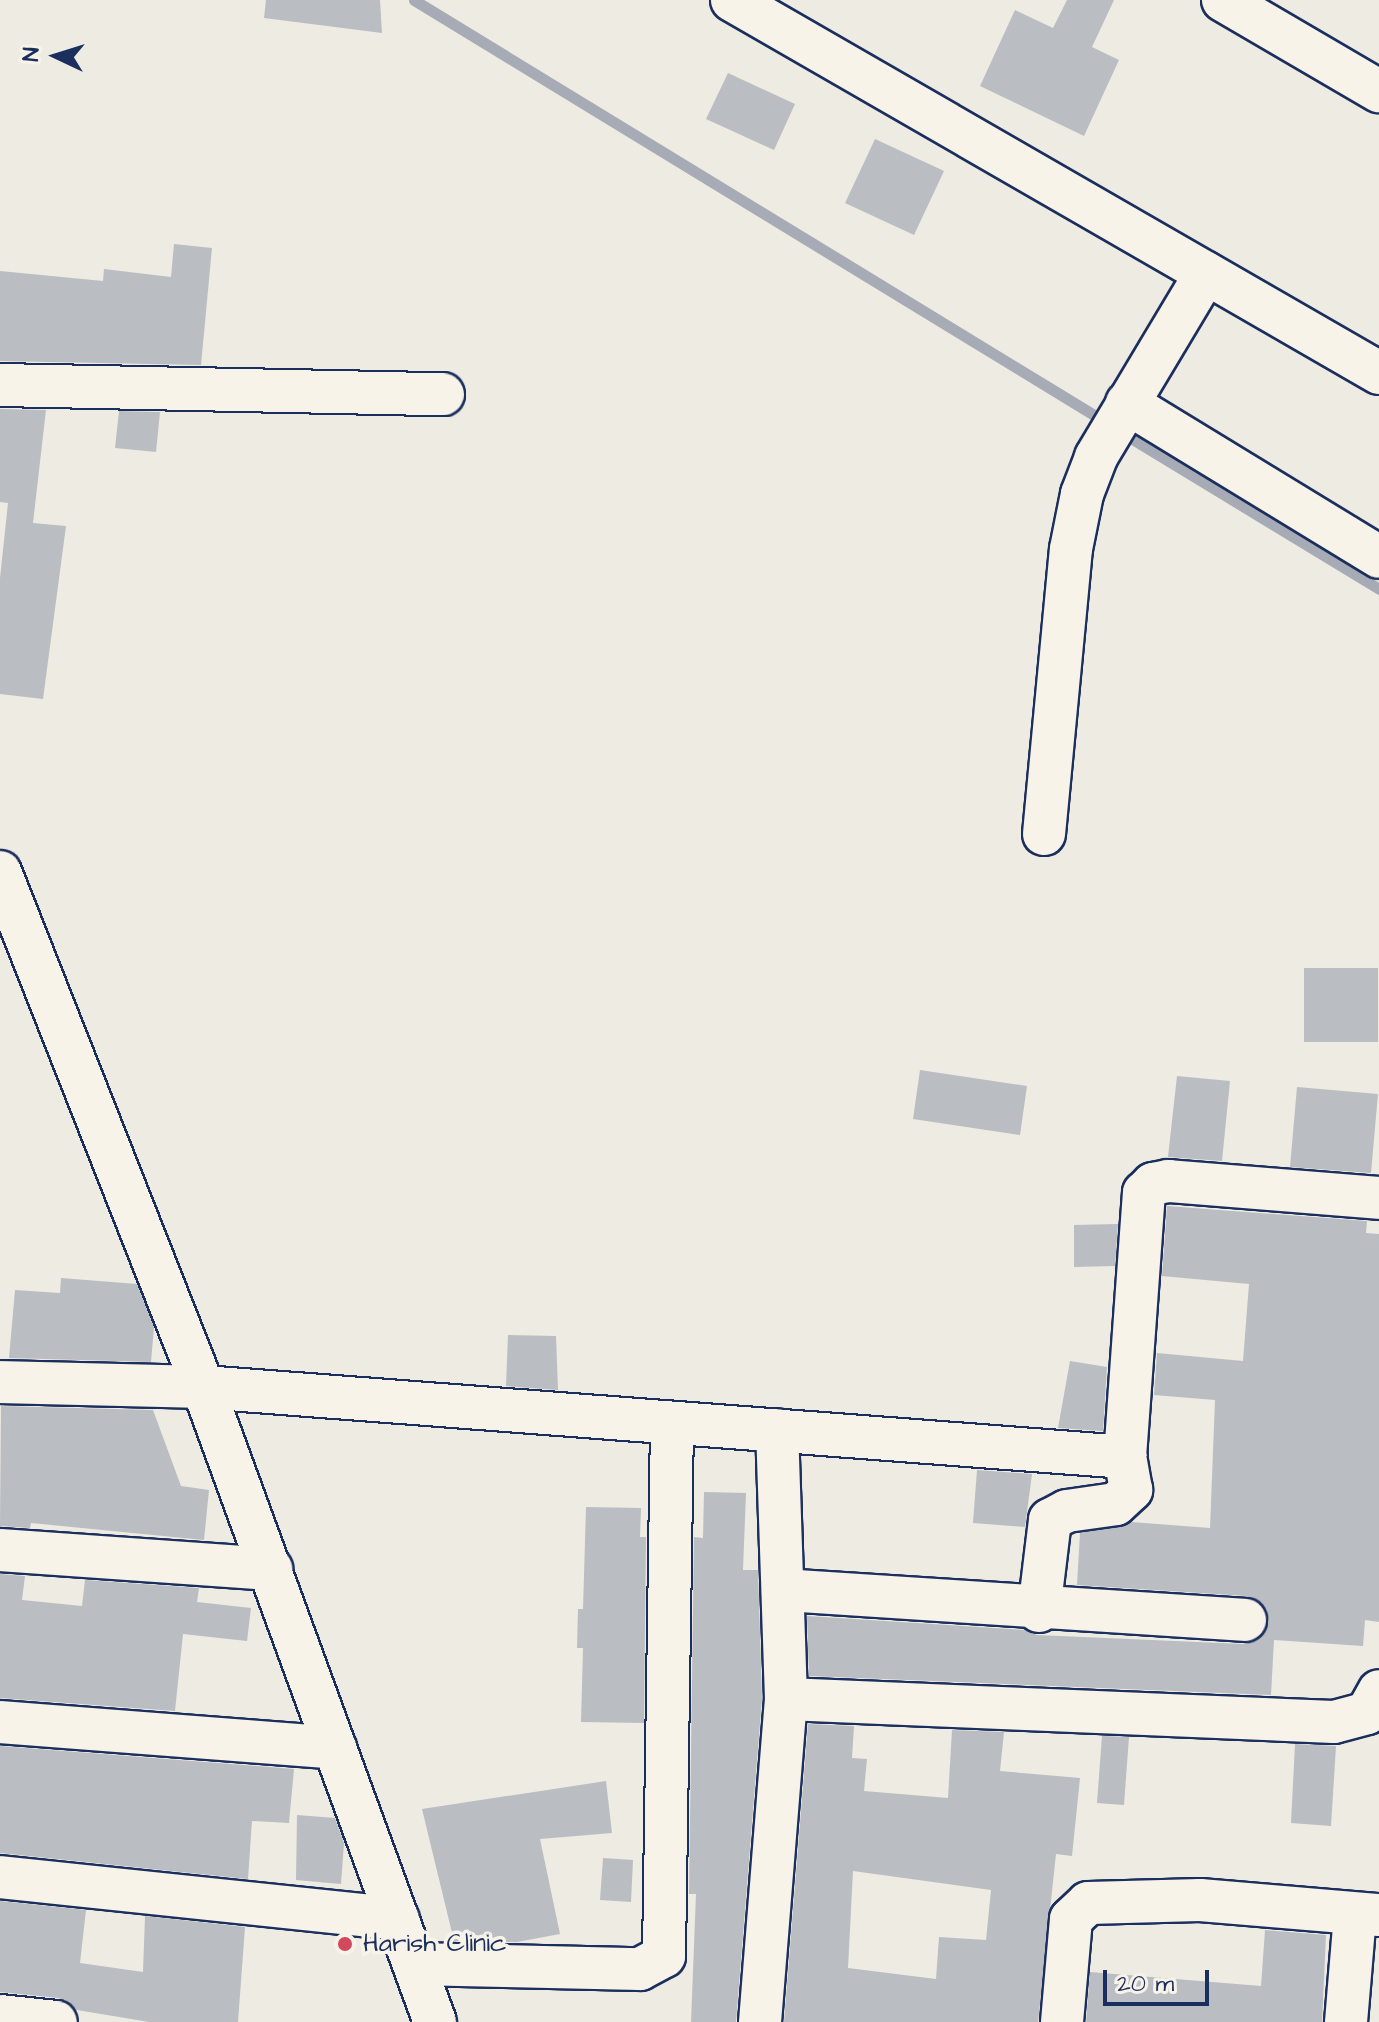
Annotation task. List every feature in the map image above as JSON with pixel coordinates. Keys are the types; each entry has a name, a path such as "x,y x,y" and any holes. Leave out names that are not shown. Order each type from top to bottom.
{"street":[{"path":"732,0 1379,373"},
{"path":"1223,0 1280,14 1379,91"},
{"path":"1044,834 1071,549 1096,457 1206,273"},
{"path":"0,385 443,394"},
{"path":"1124,408 1379,557"},
{"path":"0,872 203,1387 435,2022"},
{"path":"1039,1611 1050,1520 1067,1511 1123,1501 1131,1490 1125,1457 1142,1206 1153,1184 1169,1181 1379,1198"},
{"path":"0,1382 203,1387 1125,1457"},
{"path":"414,1964 640,1969 664,1956 672,1425"},
{"path":"760,2022 786,1699 777,1430"},
{"path":"0,1550 271,1569"},
{"path":"783,1590 1039,1611 1245,1620"},
{"path":"786,1699 1313,1722 1352,1719 1375,1712"},
{"path":"0,1722 335,1748"},
{"path":"0,1877 398,1919"},
{"path":"1062,2022 1071,1919 1088,1903 1200,1900 1367,1914 1346,2022"},
{"path":"0,2016 56,2022"}],"building":[{"path":"266,0 380,0 382,33 264,18"},
{"path":"1067,0 1114,0 1092,47 1119,60 1084,136 980,86 1015,10 1053,28"},
{"path":"728,73 795,104 774,150 706,119"},
{"path":"875,139 944,171 914,235 845,203"},
{"path":"174,244 212,248 201,365 0,361 0,271 103,281 104,269 171,277"},
{"path":"0,409 46,410 33,523 66,526 43,699 0,694 0,578 8,503 0,502"},
{"path":"119,411 160,412 156,452 115,448"},
{"path":"1304,968 1378,968 1378,1042 1304,1042"},
{"path":"920,1070 1027,1086 1020,1135 913,1119"},
{"path":"1177,1076 1230,1081 1222,1161 1168,1157"},
{"path":"1297,1087 1378,1094 1371,1173 1290,1167"},
{"path":"1167,1206 1367,1221 1366,1233 1379,1234 1379,1622 1365,1620 1363,1646 1274,1640 1271,1695 809,1676 807,1616 1024,1630 1037,1635 1243,1644 1264,1634 1267,1610 1247,1596 1077,1585 1080,1533 1131,1522 1210,1528 1215,1400 1154,1395 1157,1353 1243,1361 1249,1284 1162,1276"},
{"path":"1118,1224 1115,1266 1074,1267 1074,1225"},
{"path":"61,1278 137,1284 154,1327 151,1362 9,1358 15,1290 60,1293"},
{"path":"508,1335 556,1336 558,1390 506,1386"},
{"path":"1070,1361 1107,1367 1103,1431 1058,1428"},
{"path":"1,1406 153,1410 181,1486 209,1490 204,1540 31,1523 30,1528 0,1526"},
{"path":"977,1470 1032,1474 1025,1527 973,1523"},
{"path":"704,1492 746,1493 743,1570 758,1570 762,1698 736,2022 691,2022 696,1894 689,1894 694,1537 703,1538"},
{"path":"586,1507 641,1508 640,1537 646,1537 644,1723 581,1722 583,1648 577,1648 578,1609 583,1609"},
{"path":"0,1574 25,1576 22,1600 82,1606 85,1580 199,1588 197,1602 251,1608 247,1641 183,1634 175,1711 0,1698"},
{"path":"808,1724 854,1726 852,1758 867,1759 864,1791 948,1798 952,1730 1004,1732 1000,1771 1080,1778 1072,1856 1056,1854 1038,2022 784,2022","holes":["853,1871 991,1890 986,1940 939,1937 936,1979 848,1968"]},
{"path":"1102,1736 1129,1737 1124,1805 1097,1803"},
{"path":"1295,1744 1336,1746 1331,1826 1291,1823"},
{"path":"0,1746 294,1769 289,1823 252,1821 248,1879 0,1853"},
{"path":"606,1781 612,1833 540,1839 560,1934 517,1942 454,1941 422,1809"},
{"path":"297,1815 335,1818 344,1843 341,1884 296,1880"},
{"path":"603,1858 633,1860 631,1902 600,1900"},
{"path":"0,1901 86,1910 80,1963 143,1972 145,1916 245,1927 238,2022 149,2022 77,2010 59,1998 0,1992"},
{"path":"1265,1930 1326,1935 1322,2022 1086,2022 1090,1972 1261,1986"}],"waterway":[{"path":"414,0 1107,423"},
{"path":"1121,432 1379,589"}],"place":[{"name":"Harish Clinic","path":"345,1944"}]}
